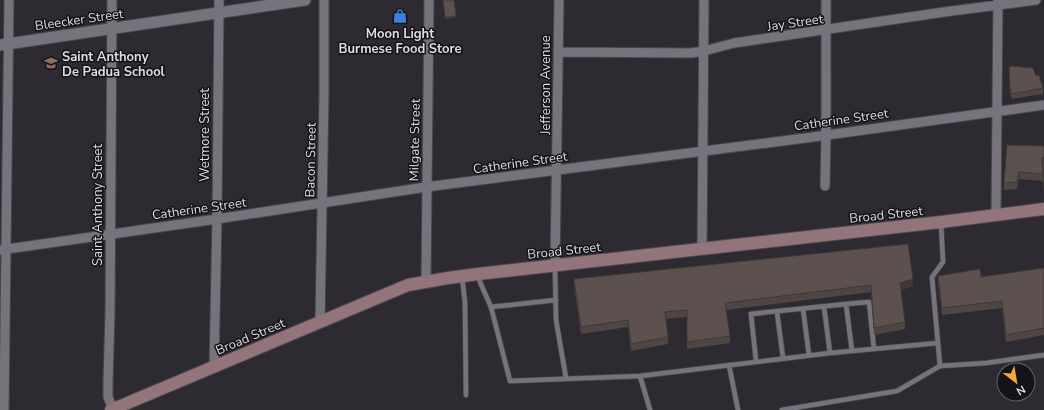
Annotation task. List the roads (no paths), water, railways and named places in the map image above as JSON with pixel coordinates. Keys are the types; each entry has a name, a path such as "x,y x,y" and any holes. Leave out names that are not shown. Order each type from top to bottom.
{"main road":[{"name":"Broad Street","path":"112,410 408,284 478,274 1044,209"}],"street":[{"path":"4,410 2,338 7,118 4,45 9,0"},
{"name":"Saint Anthony Street","path":"112,0 110,314 108,382 108,397 112,410"},
{"name":"Wetmore Street","path":"214,367 219,0"},
{"name":"Bleecker Street","path":"4,45 305,0"},
{"name":"Bacon Street","path":"320,321 324,0"},
{"name":"Milgate Street","path":"426,281 429,0"},
{"name":"Jefferson Avenue","path":"556,265 559,0"},
{"path":"702,249 704,151 704,0"},
{"path":"825,186 826,0"},
{"name":"Jay Street","path":"558,52 691,53 734,43 998,3 1036,0"},
{"path":"996,215 998,3"},
{"name":"Catherine Street","path":"3,249 217,219 426,187 1044,105"}],"lane":[{"path":"940,366 932,277 943,262 941,222"},
{"path":"556,265 556,320 566,378"},
{"path":"478,274 491,306 510,382 566,378 640,376 809,355 938,343"},
{"path":"462,276 465,303 466,395"},
{"path":"491,306 556,300"},
{"path":"756,361 751,314 824,306 868,302 874,349"},
{"path":"846,304 852,351"},
{"path":"824,306 830,353"},
{"path":"803,309 809,355"},
{"path":"777,312 783,358"},
{"path":"782,410 897,391 940,366 986,363 1044,356"},
{"path":"729,365 738,410"},
{"path":"640,376 650,410"}],"place":[{"name":"Moon Light Burmese Food Store","path":"400,16"},
{"name":"Saint Anthony De Padua School","path":"51,63"}]}
